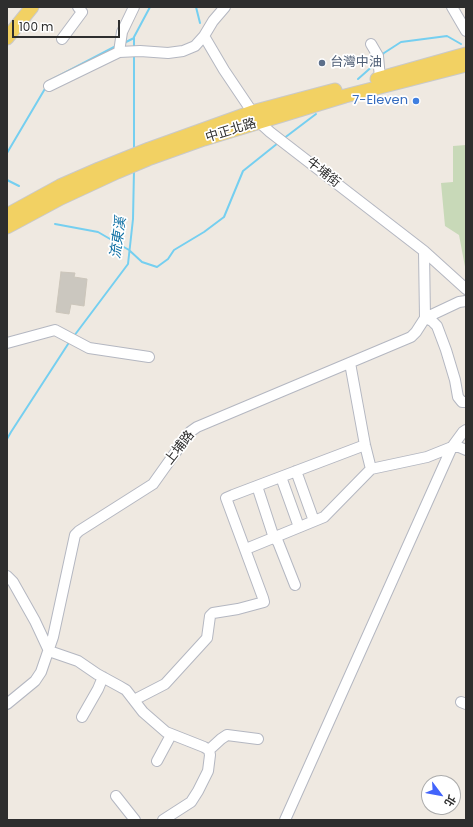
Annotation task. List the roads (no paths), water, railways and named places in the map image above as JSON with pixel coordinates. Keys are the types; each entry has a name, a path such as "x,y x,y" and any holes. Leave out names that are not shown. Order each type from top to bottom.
{"main road":[{"path":"7,37 32,7"},
{"name":"中正北路","path":"255,117 345,96 465,58"},
{"name":"中正北路","path":"7,215 60,186 121,159 148,154 255,117 380,78 465,58"},
{"name":"中正北路","path":"7,227 61,198 117,172 148,154"}],"street":[{"path":"62,39 82,12 78,7"},
{"path":"119,52 122,32 134,7"},
{"path":"49,86 119,52 140,51 168,53 183,51 195,46 204,36 213,20 225,7"},
{"path":"452,7 466,31"},
{"name":"牛埔街","path":"204,36 255,117 281,140 424,251 466,289"},
{"path":"372,44 378,56 380,78"},
{"path":"424,251 425,318 432,321 437,326 455,380 458,397 462,402 466,402"},
{"name":"上埔路","path":"7,704 35,681 41,672 54,637 76,535 79,531 153,484 190,432 197,427 410,337 416,332 425,318 460,302 466,301"},
{"path":"7,343 55,330 89,348 149,358"},
{"path":"350,363 365,445 371,469"},
{"path":"285,820 452,447 466,430"},
{"path":"134,700 165,684 207,638 210,616 213,613 238,609 264,602 226,498 365,445"},
{"path":"246,550 324,517 371,469 427,457 452,447 459,447 466,450"},
{"path":"296,471 314,521"},
{"path":"281,477 299,527"},
{"path":"257,486 274,538 278,542 295,585"},
{"path":"7,576 13,582 35,621 49,651 78,661 126,690 143,712 166,732 209,750"},
{"path":"82,717 103,677"},
{"path":"158,761 171,735"},
{"path":"209,750 227,735 258,739"},
{"path":"163,820 191,802 208,771 210,755 209,750"},
{"path":"116,796 135,820"}],"waterway":[{"name":"流東溪","path":"134,48 134,37 150,7"},
{"path":"196,7 200,23"},
{"path":"381,56 401,42 447,36 461,44"},
{"path":"124,43 134,38"},
{"path":"49,81 116,46"},
{"name":"流東溪","path":"134,54 134,150"},
{"path":"358,79 375,64"},
{"path":"7,153 46,87"},
{"path":"283,139 316,114"},
{"path":"55,224 98,232 129,250 142,262 157,267 168,259 174,250 204,232 224,217 243,171 278,143"},
{"name":"流東溪","path":"74,336 128,264 133,219 134,170"},
{"path":"7,180 19,186"},
{"name":"流東溪","path":"7,439 70,341"}],"place":[{"name":"台灣中油","path":"322,63"},
{"name":"7-Eleven","path":"416,101"}]}
